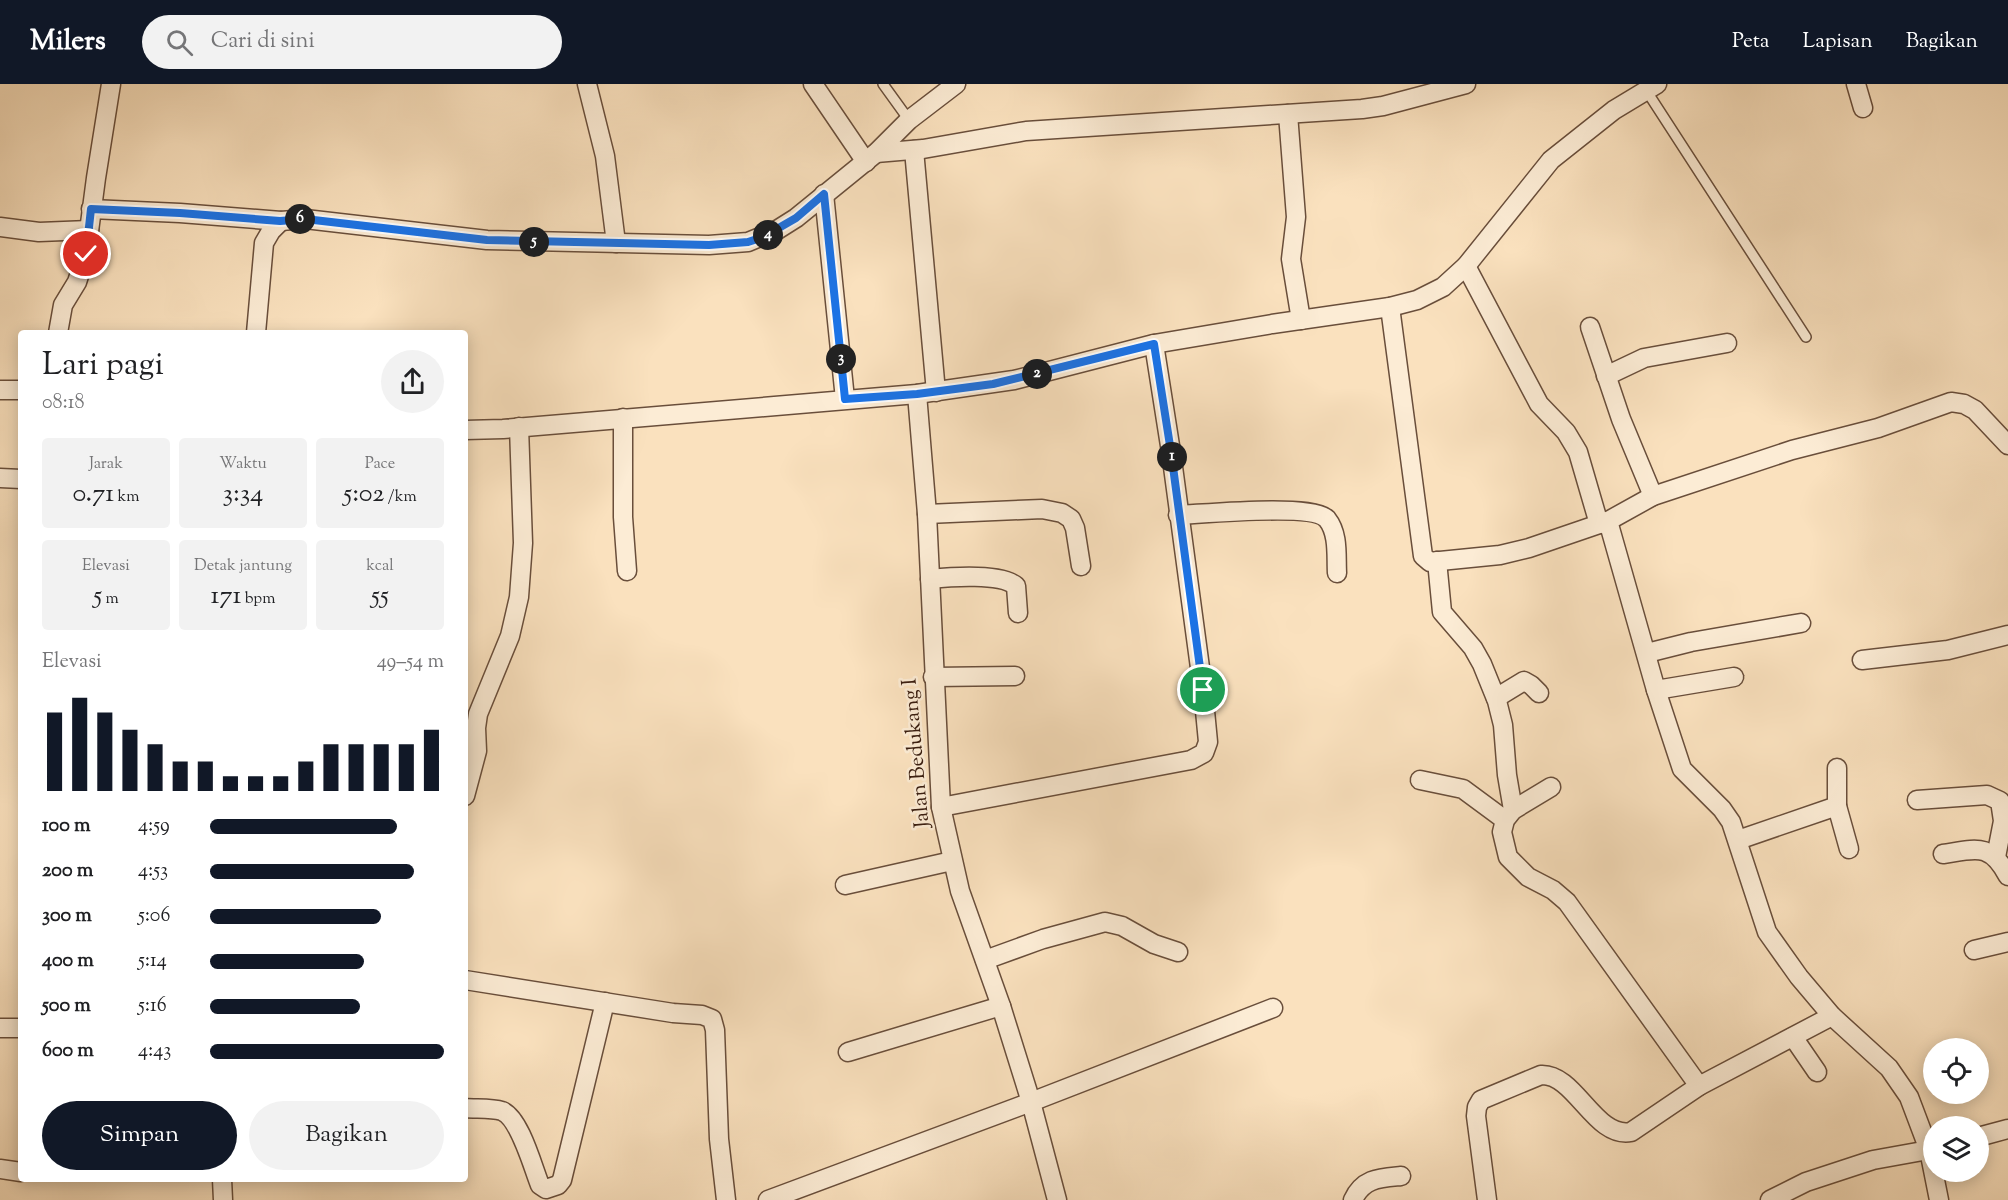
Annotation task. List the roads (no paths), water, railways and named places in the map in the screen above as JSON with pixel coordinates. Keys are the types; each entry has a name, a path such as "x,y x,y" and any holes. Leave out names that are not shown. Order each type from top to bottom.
{"street":[{"path":"59,330 63,305 81,272 86,254 111,84"},
{"path":"587,84 605,156 616,243"},
{"path":"813,84 871,158"},
{"path":"91,209 280,221 305,219 476,239 709,245 748,242 786,225 871,158 909,120 956,84"},
{"path":"871,158 1026,131 1373,108 1466,84"},
{"path":"1856,84 1863,108"},
{"path":"468,430 519,428 936,392 1014,380 1154,344 1390,307 1417,300 1435,292 1466,266 1551,160 1614,110 1652,87"},
{"path":"1288,114 1296,217 1292,259 1301,320"},
{"path":"914,150 936,392"},
{"path":"824,194 845,399"},
{"path":"256,330 264,243 280,221"},
{"path":"0,227 39,232 89,230"},
{"path":"1466,266 1539,404 1566,432 1578,453 1604,522 1682,769 1722,809 1731,822 1767,932 1832,1016 1889,1068 1915,1110 1923,1130"},
{"path":"1390,307 1423,556 1427,561 1500,555 1529,548 1604,522 1653,496 1792,450 1878,428 1951,402 1964,404 1975,410 2008,445"},
{"path":"1590,327 1633,451 1653,496"},
{"path":"1606,376 1644,358 1727,343"},
{"path":"941,807 1191,760 1204,753 1208,742 1203,690 1154,344"},
{"path":"0,390 18,390"},
{"name":"Jalan Bedukang I","path":"917,394 927,514 941,807 952,861 1031,1102 1057,1200"},
{"path":"623,418 623,517 627,571"},
{"path":"468,785 477,751 478,714 510,636 519,597 523,543 519,428"},
{"path":"0,478 18,479"},
{"path":"927,514 1042,509 1062,513 1071,519 1075,528 1081,566"},
{"path":"1178,515 1294,510 1320,514 1326,519 1336,539 1337,573"},
{"path":"1437,561 1442,612 1473,648 1482,664 1496,698 1503,726 1509,815 1502,832 1508,856 1528,877 1553,890 1567,902 1699,1086"},
{"path":"930,579 987,578 1012,582 1016,586 1018,613"},
{"path":"1647,653 1691,642 1801,623"},
{"path":"1862,660 1948,650 2008,635"},
{"path":"933,676 1016,676"},
{"path":"1656,690 1734,677"},
{"path":"1496,698 1524,681 1539,693"},
{"path":"1837,768 1837,806 1849,849"},
{"path":"1420,780 1463,789 1509,815"},
{"path":"1509,815 1551,786"},
{"path":"1917,800 1987,795 2000,801 2003,821 1996,857"},
{"path":"1738,840 1837,806"},
{"path":"1943,854 1972,849 1986,851 1996,857 2008,876"},
{"path":"845,885 952,861"},
{"path":"985,960 1043,939 1105,922 1122,926 1154,944 1178,952"},
{"path":"1974,950 2008,942"},
{"path":"468,980 702,1015 712,1019 715,1030 719,1139 726,1200"},
{"path":"468,1108 502,1111 511,1117 517,1126 540,1185 546,1189 558,1185 562,1180 605,1002"},
{"path":"848,1052 1001,1006"},
{"path":"768,1200 1031,1102 1273,1008"},
{"path":"1487,1200 1476,1111 1481,1100 1546,1075 1560,1081 1617,1132 1631,1132 1699,1086 1832,1016"},
{"path":"0,1028 18,1028"},
{"path":"1793,1037 1817,1072"},
{"path":"1989,1134 2008,1129"},
{"path":"1770,1200 1806,1182 1873,1160 1923,1151"},
{"path":"0,1169 18,1172"},
{"path":"1353,1200 1364,1183 1373,1179 1401,1176"},
{"path":"222,1182 223,1200"},
{"path":"1935,1182 1938,1200"}],"lane":[{"path":"883,84 909,120"},
{"path":"1652,87 1806,337"}]}
